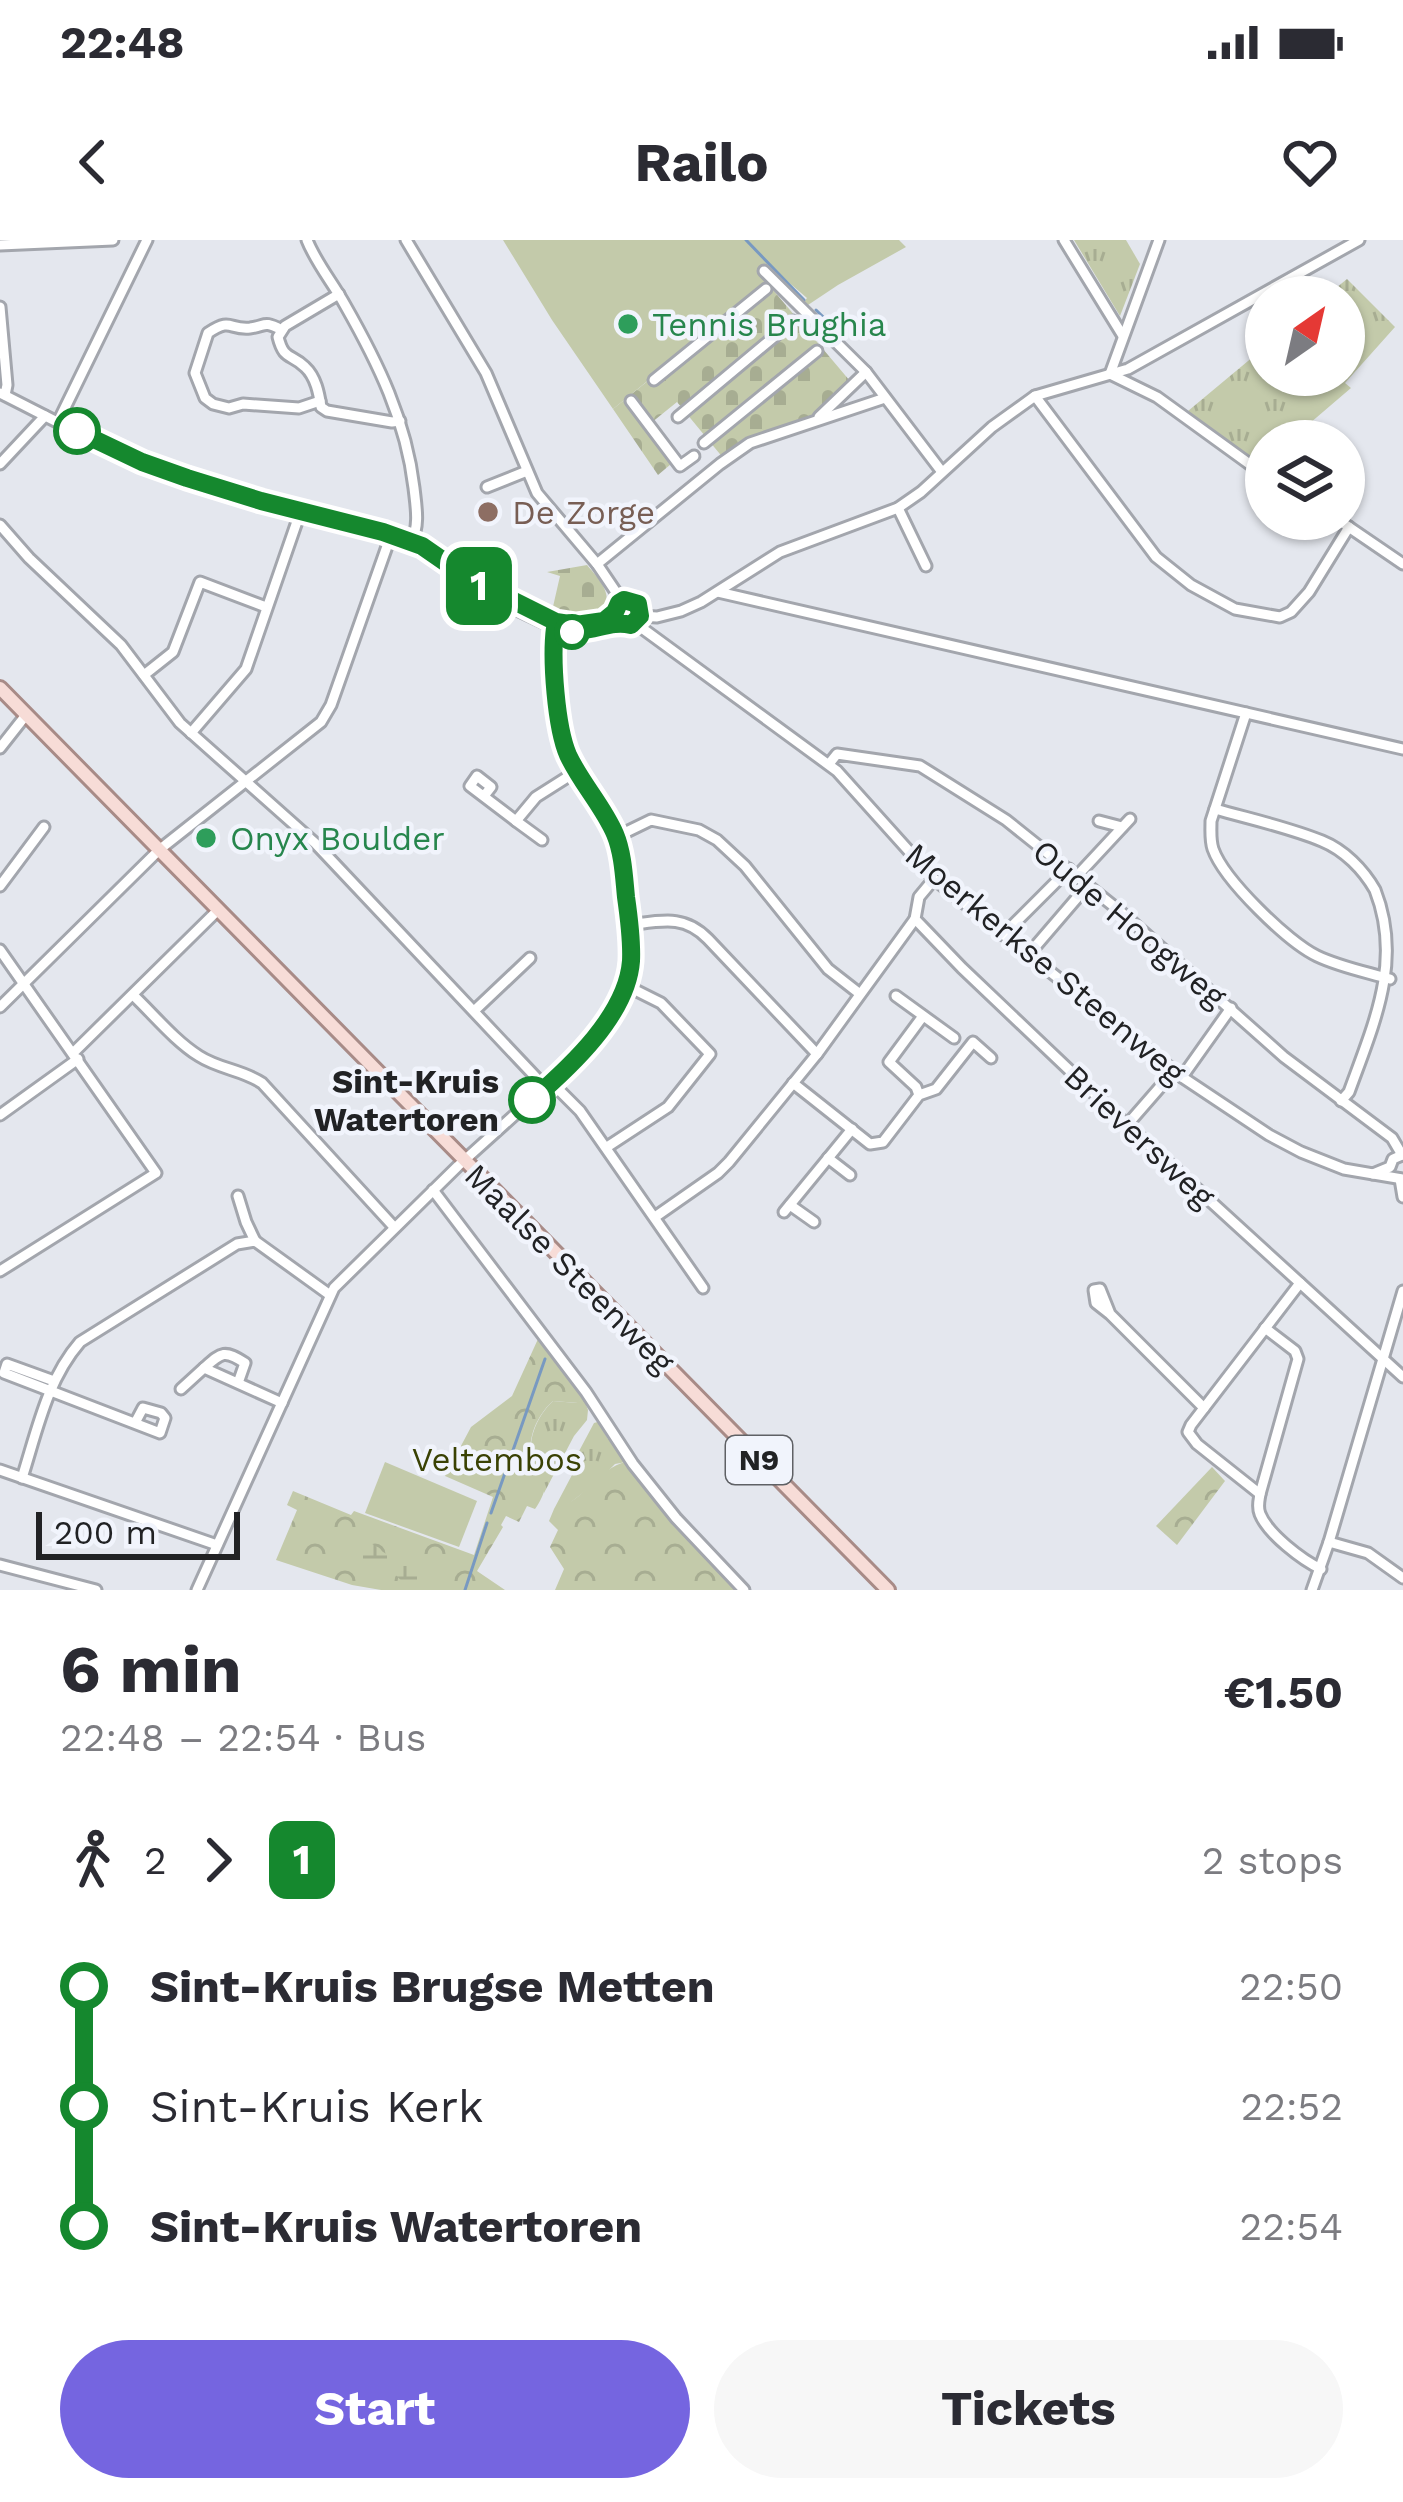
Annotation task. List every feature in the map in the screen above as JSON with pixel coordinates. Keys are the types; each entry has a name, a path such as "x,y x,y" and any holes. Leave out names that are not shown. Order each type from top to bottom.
{"main road":[{"name":"Maalse Steenweg","path":"0,688 888,1590"}],"street":[{"path":"0,245 112,240"},
{"path":"58,422 147,240"},
{"path":"307,240 374,356 400,421 416,507 416,534 410,542"},
{"path":"406,240 486,373 544,503 622,601"},
{"path":"1064,240 1123,336"},
{"path":"1110,374 1159,240"},
{"path":"617,616 627,625 690,607 780,552 898,508 1035,396 1128,369 1359,240"},
{"path":"764,271 866,372 942,472"},
{"path":"654,380 766,289"},
{"path":"339,294 282,330 281,347 286,356 308,369 321,407 333,413 400,421"},
{"path":"0,307 8,385 2,394 142,462 410,542 447,562 500,602 572,632 590,631 617,616 622,601"},
{"path":"678,418 793,322"},
{"path":"282,330 266,323 250,328 226,323 210,330 194,373 205,398 232,409 243,404 299,407 320,401"},
{"path":"704,443 817,351"},
{"path":"811,422 866,372"},
{"path":"1110,374 1156,397 1245,461"},
{"path":"1035,396 1156,557 1190,586 1235,609 1280,617 1291,612 1341,540"},
{"path":"597,564 750,443 886,398"},
{"path":"631,401 680,466 694,456"},
{"path":"0,464 45,416"},
{"path":"487,487 527,471"},
{"path":"898,508 926,566"},
{"path":"190,733 244,673 302,510"},
{"path":"0,525 121,645 190,733 315,843 474,1011 580,1111 704,1288"},
{"path":"0,1007 158,850 314,729 328,711 391,535"},
{"path":"1365,537 1403,564"},
{"path":"144,675 173,652 200,582 266,607"},
{"path":"718,592 1403,748"},
{"path":"622,601 634,600 640,608 638,619"},
{"path":"647,634 657,617"},
{"name":"Moerkerkse Steenweg","path":"638,619 647,634 829,764 934,879 1178,1074 1286,1144 1326,1163 1396,1175 1395,1157 1402,1155"},
{"path":"197,1590 330,1295 346,1273 464,1160 549,1086 603,1027 625,985 631,962 629,925 616,836 567,753 553,653 555,625"},
{"path":"1246,712 1215,809 1210,836 1214,853 1274,926 1299,946 1333,963 1390,979"},
{"path":"0,748 26,715"},
{"name":"Oude Hoogweg","path":"829,764 837,754 920,766 1006,820 1073,872 1284,1057 1392,1138 1402,1155"},
{"path":"517,821 536,797 578,771"},
{"path":"472,773 470,786 542,840"},
{"path":"1215,809 1323,841 1342,852 1370,880 1385,910 1393,956 1390,979 1349,1092 1341,1101"},
{"path":"616,836 651,820 699,830 717,840 745,866 828,970 860,994"},
{"path":"1004,935 1126,823 1099,821"},
{"path":"0,886 44,826"},
{"path":"655,1216 718,1173 794,1083 915,919 920,897 934,879"},
{"path":"1028,955 1088,885"},
{"path":"0,1115 75,1056 218,910"},
{"name":"Brieversweg","path":"915,919 1127,1125 1403,1377"},
{"path":"629,925 692,924 817,1054"},
{"path":"0,950 156,1173 0,1271"},
{"path":"474,1011 530,958"},
{"path":"607,1148 668,1107 710,1054 661,1003 625,985"},
{"path":"134,995 194,1053 262,1084 394,1227"},
{"path":"896,996 954,1038"},
{"path":"1127,1125 1178,1074 1231,1007"},
{"path":"919,1095 889,1062 923,1016"},
{"path":"794,1083 870,1144 883,1142 919,1095 936,1089 973,1042 991,1058"},
{"path":"814,1222 787,1208 852,1129"},
{"path":"828,1158 850,1175"},
{"path":"1396,1175 1403,1197"},
{"path":"433,1190 586,1392 633,1464 744,1590"},
{"path":"238,1196 255,1241 330,1295"},
{"path":"22,1478 52,1386 84,1338 237,1244 255,1241"},
{"path":"1260,1493 1189,1435 1191,1425 1300,1283"},
{"path":"1312,1590 1403,1291"},
{"path":"1111,1314 1204,1408"},
{"path":"1265,1328 1295,1351 1298,1360 1258,1508 1294,1553 1321,1569"},
{"path":"181,1390 219,1354 226,1353 244,1363 238,1383"},
{"path":"2,1373 7,1364 135,1424"},
{"path":"204,1368 282,1403"},
{"path":"0,1470 217,1545"},
{"path":"1329,1542 1367,1553 1403,1578"},
{"path":"0,1564 96,1590"}],"green space":[{"path":"503,240 899,240 906,247 808,305 807,298 779,274 613,409"},
{"path":"1074,240 1126,240 1140,264 1120,316"},
{"path":"768,284 850,381 809,420 724,459 677,402 651,423 677,459 658,475 613,409"},
{"path":"1365,297 1395,327 1365,361"},
{"path":"1245,364 1245,396 1342,396 1314,420 1245,420 1245,456 1188,411"},
{"path":"587,565 606,592 604,611 579,619 552,611 560,576 547,572"},
{"path":"538,1339 583,1396 578,1403 553,1401 534,1429 531,1455 543,1495 535,1509 527,1506 519,1522 506,1516 477,1571 505,1590 381,1590 276,1560 297,1510 287,1505 293,1491 474,1555 493,1497 445,1476 471,1427 512,1396"},
{"path":"583,1396 587,1420 544,1493 532,1456 534,1430 553,1401 577,1403"},
{"path":"601,1421 626,1462 615,1464 562,1509 554,1509 594,1423"},
{"path":"385,1462 477,1501 459,1547 365,1513"},
{"name":"Veltembos","path":"626,1462 736,1590 555,1590 564,1569 550,1547 558,1530 549,1521 554,1509"},
{"path":"1212,1467 1225,1481 1177,1545 1156,1526"},
{"path":"367,1541 395,1559 425,1562 434,1572 429,1590 408,1590 392,1573 354,1565 356,1545"}],"waterway":[{"path":"746,240 804,300"},
{"path":"816,310 844,337"},
{"path":"491,1513 545,1359"},
{"path":"465,1590 487,1523"}],"bus line":[{"name":"1","path":"77,431 187,478 422,546 484,589 556,622 604,621 624,600 638,604 640,616 631,625 619,621 578,632 555,628 554,674 567,753 616,836 631,962 619,999 603,1027 532,1100"}],"place":[{"name":"Tennis Brughia","path":"628,324"},
{"name":"De Zorge","path":"488,512"},
{"name":"Onyx Boulder","path":"206,838"},
{"name":"Sint-Kruis Watertoren","path":"532,1100"}]}
